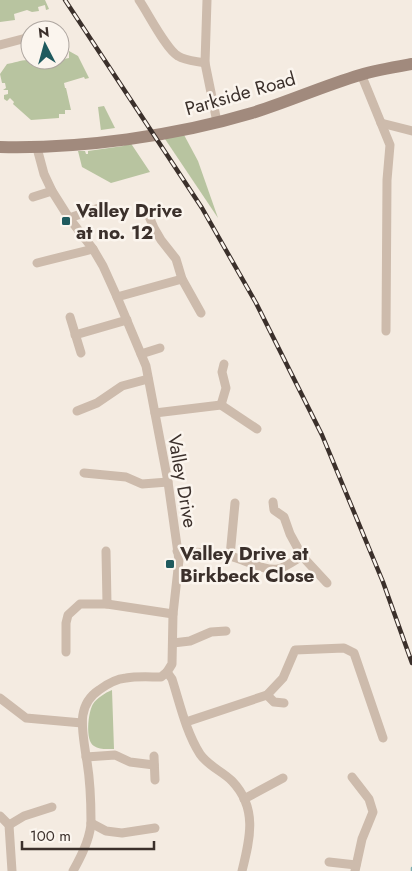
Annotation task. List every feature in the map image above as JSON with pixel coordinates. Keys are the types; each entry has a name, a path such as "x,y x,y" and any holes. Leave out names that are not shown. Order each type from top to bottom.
{"street":[{"path":"140,0 169,48 176,55 205,63"},
{"path":"207,0 205,63 217,122"},
{"path":"0,45 20,40"},
{"name":"Parkside Road","path":"0,147 37,148 76,145 217,122 254,112 361,74 412,64"},
{"path":"361,74 390,145 387,180 386,331"},
{"path":"381,123 412,131"},
{"name":"Valley Drive","path":"37,148 44,174 52,191 69,218 93,249 117,296 141,354 148,379 168,482 179,560 173,614 172,664 167,672"},
{"path":"33,197 52,191"},
{"path":"69,218 99,208"},
{"path":"148,214 161,240 176,259 182,279 201,313"},
{"path":"37,264 93,249"},
{"path":"117,296 182,279"},
{"path":"70,317 81,353"},
{"path":"75,336 127,320"},
{"path":"141,354 160,348"},
{"path":"224,364 222,372 226,388 222,405 256,429"},
{"path":"77,411 97,403 122,386 148,379"},
{"name":"Valley Drive","path":"154,413 222,405"},
{"path":"84,473 126,478 142,484 168,482"},
{"path":"274,502 274,510 284,517 290,534 302,556 327,583"},
{"path":"230,556 235,503"},
{"path":"106,551 107,604"},
{"path":"178,551 208,552 248,561 261,568 278,569 302,556"},
{"path":"66,652 66,623 68,615 80,604 107,604 173,614"},
{"path":"173,643 190,641 211,632 226,631"},
{"path":"186,722 267,695 283,678 295,650 344,648 354,653 383,738"},
{"path":"73,871 83,853 91,823 91,806 82,723 84,707 103,686 119,679 129,677 161,677 167,672 172,679 186,722 201,755 209,765 232,780 244,799 250,817 251,829 242,871"},
{"path":"267,695 274,702 284,703"},
{"path":"0,698 26,718 82,723"},
{"path":"86,757 115,755 130,762 154,761 155,780"},
{"path":"329,862 355,868 362,839 373,812 369,798 352,777"},
{"path":"244,799 283,778"},
{"path":"9,826 24,816 52,807"},
{"path":"0,816 9,826 12,871"},
{"path":"91,823 106,831 122,832 155,828"}],"green space":[{"path":"0,0 45,0 49,9 46,10 45,5 38,7 39,11 32,12 27,10 14,14 15,20 0,22"},
{"path":"70,52 78,56 89,78 85,79 84,77 64,83 71,110 65,110 65,114 59,114 59,118 31,120 13,104 14,102 10,98 7,101 4,99 4,95 8,94 8,90 3,90 6,88 5,83 2,83 0,74 7,64 20,61 20,70 70,70"},
{"path":"104,106 115,128 101,131 98,107"},
{"path":"183,133 198,161 218,218 163,136"},
{"path":"130,142 150,172 111,183 82,167 78,151 85,151 88,154 88,151 123,146"},
{"path":"112,690 114,749 101,749 94,746 89,738 90,713 93,704 104,694"}],"railway":[{"path":"65,0 202,208 256,303 322,435 383,582 412,663"}],"place":[{"name":"Valley Drive at no. 12","path":"66,221"},
{"name":"Valley Drive at Birkbeck Close","path":"170,564"}]}
